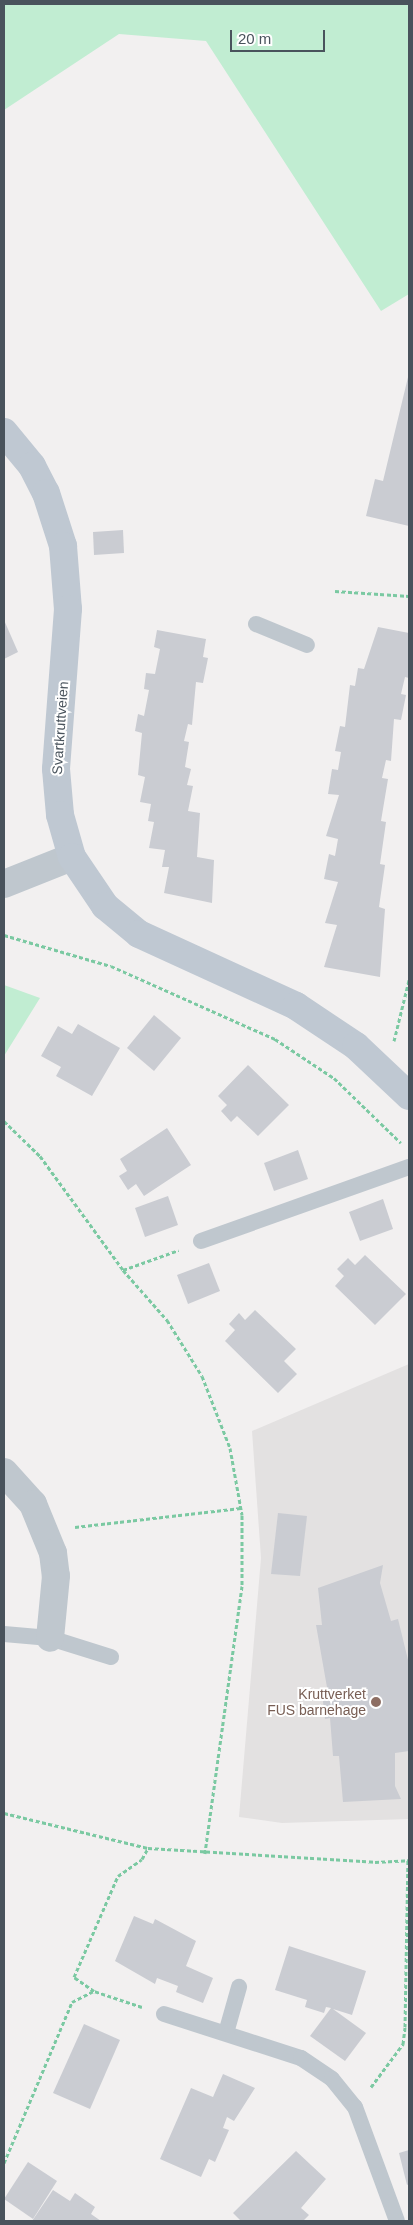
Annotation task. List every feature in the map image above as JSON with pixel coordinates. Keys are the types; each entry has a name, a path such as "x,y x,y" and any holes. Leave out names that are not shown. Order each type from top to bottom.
{"street":[{"name":"Svartkruttveien","path":"4,432 32,466 46,493 63,546 68,610 56,769 60,815 72,857 105,906 139,934 296,1006 380,1068 409,1096"},
{"path":"4,884 72,857"},
{"path":"4,1472 32,1504 46,1530 56,1576 50,1638"}],"lane":[{"path":"256,624 307,645"},
{"path":"201,1242 409,1167"},
{"path":"4,1634 50,1638 111,1658"},
{"path":"226,2033 238,1987"},
{"path":"164,2014 306,2061 332,2079 355,2107 397,2221"}],"path":[{"path":"335,591 409,596"},
{"path":"4,935 111,966 275,1039 334,1078 404,1146"},
{"path":"380,1068 393,1048 409,980"},
{"path":"4,1121 67,1188 123,1270 167,1320 202,1376 230,1448 241,1508 242,1586 205,1853"},
{"path":"123,1270 201,1242"},
{"path":"46,1530 241,1508"},
{"path":"4,1813 148,1848 205,1853 408,1860 403,2044 355,2107"},
{"path":"148,1848 142,1858 118,1876 75,1971 76,1980 94,1991 164,2014"},
{"path":"4,2163 72,2002 94,1991"}],"shaded area":[{"path":"409,1364 409,1819 282,1823 239,1817 261,1558 252,1431"}],"green space":[{"path":"4,4 409,4 409,294 381,311 206,41 119,34 4,110"},
{"path":"4,985 40,998 4,1056"}],"building":[{"path":"409,373 409,526 366,516 375,479 383,481"},
{"path":"123,530 124,553 94,555 93,532"},
{"path":"4,620 18,652 4,659"},
{"path":"378,627 409,633 409,678 405,677 401,694 406,695 401,720 394,719 391,761 386,760 382,778 388,779 381,821 386,822 380,864 385,865 379,907 385,909 380,977 324,967 337,925 325,923 338,882 324,879 329,854 335,856 338,839 326,836 339,795 328,794 332,769 338,770 341,752 335,751 340,726 345,727 350,685 355,686 358,668 364,669"},
{"path":"157,630 206,639 203,657 208,658 203,683 196,682 192,725 188,724 184,741 189,742 185,767 191,769 187,785 193,786 188,811 200,813 197,857 214,860 212,903 164,893 169,867 162,867 165,850 149,848 154,822 148,821 151,804 140,802 145,777 138,775 142,733 135,731 138,714 144,716 149,690 144,689 146,673 155,674 160,649 154,647"},
{"path":"154,1015 181,1038 154,1071 127,1048"},
{"path":"78,1024 120,1048 92,1096 56,1076 61,1067 41,1056 58,1026 72,1034"},
{"path":"248,1065 289,1105 258,1136 237,1116 231,1122 221,1111 227,1105 218,1096"},
{"path":"167,1128 191,1165 144,1196 136,1184 128,1190 119,1176 127,1171 120,1159"},
{"path":"298,1150 308,1179 274,1191 264,1163"},
{"path":"168,1196 178,1225 145,1237 135,1208"},
{"path":"383,1199 393,1229 360,1241 349,1212"},
{"path":"365,1255 406,1294 375,1325 335,1286 344,1276 337,1269 348,1258 355,1265"},
{"path":"209,1263 220,1291 188,1304 177,1275"},
{"path":"255,1310 296,1349 284,1361 297,1374 278,1393 225,1341 235,1330 229,1324 239,1313 245,1320"},
{"path":"278,1513 307,1516 300,1576 271,1574"},
{"path":"383,1565 380,1583 391,1621 398,1619 409,1664 409,1751 395,1753 395,1786 401,1799 343,1802 339,1756 333,1756 330,1718 325,1719 322,1693 328,1693 316,1625 322,1625 318,1588"},
{"path":"134,1916 153,1924 155,1919 196,1941 186,1966 213,1978 203,2003 176,1992 178,1986 157,1978 155,1984 115,1961"},
{"path":"289,1946 366,1971 352,2015 333,2009 366,2033 345,2061 310,2036 331,2008 326,2007 324,2013 305,2007 307,2000 275,1990"},
{"path":"84,2024 120,2040 90,2109 53,2093"},
{"path":"223,2074 255,2088 234,2121 227,2117 223,2128 229,2130 215,2162 209,2159 201,2177 160,2159 191,2088 213,2097"},
{"path":"409,2150 409,2184 407,2185 399,2153"},
{"path":"296,2151 326,2179 301,2208 309,2215 303,2221 241,2221 233,2213"},
{"path":"28,2162 57,2181 33,2219 4,2199"},
{"path":"53,2190 70,2201 75,2193 95,2207 91,2214 101,2221 32,2221"}],"place":[{"name":"Kruttverket FUS barnehage","path":"376,1702"}]}
